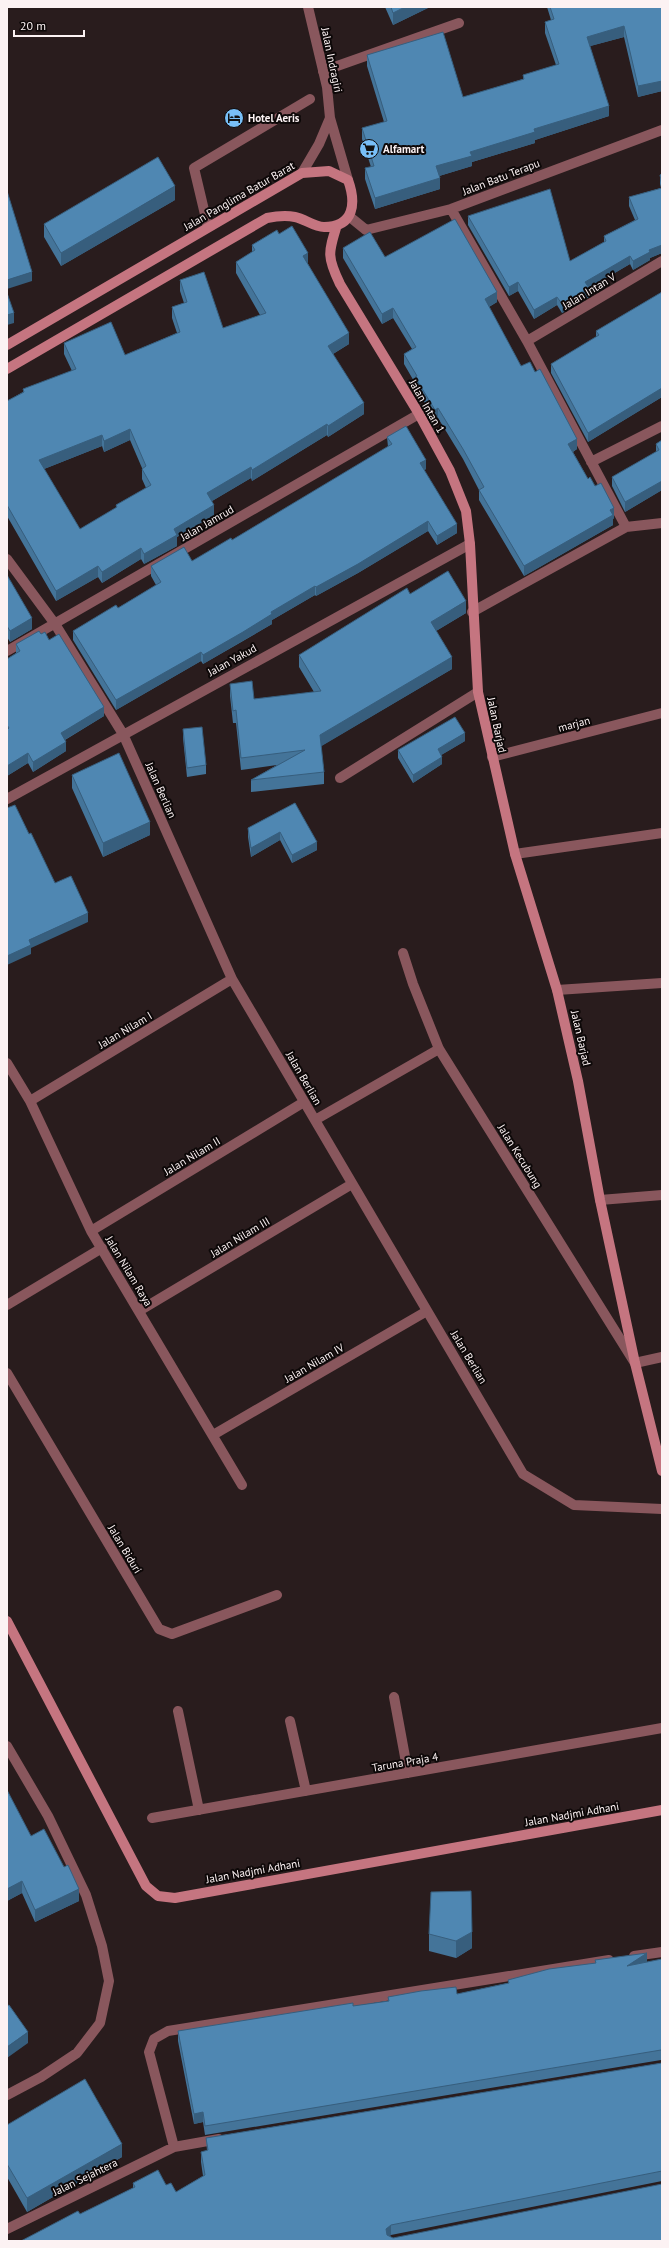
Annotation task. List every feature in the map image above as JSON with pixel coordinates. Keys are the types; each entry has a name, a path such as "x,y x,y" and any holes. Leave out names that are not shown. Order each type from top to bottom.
{"main road":[{"name":"Jalan Panglima Batur Barat","path":"7,346 208,226 302,173 329,171 348,180"},
{"path":"7,369 267,218 282,216 297,217 324,227 337,225 350,216 353,204 348,180"},
{"name":"Jalan Intan 1","path":"337,225 329,251 332,267 340,284 419,414 450,471 466,511 470,544 472,612"},
{"name":"Jalan Barjad","path":"472,612 478,692 492,757 514,854 557,990 578,1081 600,1200 635,1363 662,1471"},
{"name":"Jalan Nadjmi Adhani","path":"7,1621 146,1886 158,1896 175,1898 662,1810"}],"street":[{"name":"Jalan Indragiri","path":"308,7 323,71 330,118 348,180"},
{"path":"323,71 459,23"},
{"path":"208,226 194,168 310,99"},
{"path":"302,173 319,144 330,118"},
{"name":"Jalan Batu Terapu","path":"350,216 366,230 451,209 662,130"},
{"path":"451,209 527,341 626,527"},
{"name":"Jalan Intan V","path":"527,341 662,261"},
{"name":"Jalan Jamrud","path":"7,651 419,414"},
{"path":"591,462 662,426"},
{"path":"472,612 626,527 662,524"},
{"name":"Jalan Yakud","path":"7,799 470,544"},
{"name":"Jalan Berlian","path":"7,559 55,624 123,734 232,979 522,1474 574,1505 662,1510"},
{"path":"340,778 478,692"},
{"name":"marjan","path":"492,757 662,713"},
{"path":"514,854 662,833"},
{"name":"Jalan Kecubung","path":"403,953 412,984 440,1049 635,1363"},
{"name":"Jalan Nilam I","path":"30,1101 232,979"},
{"path":"557,990 662,983"},
{"path":"315,1120 440,1049"},
{"name":"Jalan Nilam Raya","path":"7,1063 30,1101 91,1231 242,1485"},
{"name":"Jalan Nilam II","path":"91,1231 304,1102"},
{"name":"Jalan Nilam III","path":"139,1311 352,1184"},
{"path":"600,1200 662,1195"},
{"path":"7,1305 102,1248"},
{"name":"Jalan Nilam IV","path":"213,1435 427,1311"},
{"path":"635,1363 662,1357"},
{"name":"Jalan Biduri","path":"7,1373 159,1629 172,1634 277,1595"},
{"path":"394,1697 408,1773"},
{"path":"178,1711 199,1810"},
{"path":"290,1721 306,1791"},
{"name":"Taruna Praja 4","path":"152,1818 662,1728"},
{"path":"7,1746 48,1816 86,1895 102,1946 109,1982 100,2023 77,2053 41,2077 7,2096"},
{"path":"174,2146 149,2052 154,2039 168,2031 662,1952"},
{"name":"Jalan Sejahtera","path":"7,2229 174,2146 229,2137"}],"building":[{"path":"391,7 405,7 393,13"},
{"path":"550,7 662,7 662,81 638,86 624,26 587,37 609,106 534,129 535,132 470,152 472,156 436,166 440,178 375,198 365,168 374,166 362,128 387,121 367,55 443,32 463,97 524,79 523,75 559,64 545,22 554,19"},
{"path":"158,157 175,186 61,253 44,224"},
{"path":"662,174 662,185 660,175"},
{"path":"662,188 662,245 649,250 650,252 633,261 630,256 585,282 589,288 562,304 557,297 534,310 518,282 509,287 468,216 550,189 570,261 606,241 604,236 638,219 629,197"},
{"path":"7,191 32,272 7,280"},
{"path":"455,219 497,292 485,299 521,366 530,362 535,372 540,369 577,439 568,444 588,479 590,477 595,486 601,483 614,508 610,510 613,515 524,566 479,490 484,487 463,449 438,408 435,410 415,377 417,376 404,354 416,347 393,308 382,314 343,248 370,232 385,257"},
{"path":"292,226 308,253 303,256 349,333 328,346 364,403 328,426 327,424 252,470 251,467 207,493 214,505 174,529 177,535 144,554 141,548 102,572 98,566 56,591 7,505 7,401 24,392 23,389 76,369 64,343 111,322 125,355 180,332 172,307 187,302 180,280 204,272 223,328 266,313 236,262 255,250 252,245 277,230 279,234","holes":["130,429 146,466 142,469 151,485 116,505 117,507 80,529 39,460 102,435 104,441"]},
{"path":"662,292 662,388 588,433 551,364 599,335 596,331"},
{"path":"7,293 14,313 7,315"},
{"path":"406,426 426,460 420,463 457,524 437,536 428,521 358,564 316,587 315,586 271,612 272,614 203,655 201,652 116,700 73,631 116,605 118,608 161,582 151,566 184,547 192,561 231,538 232,540 392,444 387,437"},
{"path":"662,440 662,481 625,502 612,477 659,450 656,444"},
{"path":"448,571 466,601 431,622 452,657 320,735 324,772 251,780 305,750 241,758 236,710 233,711 230,684 252,681 254,699 321,691 299,655 407,588 410,594"},
{"path":"7,575 32,618 10,631 7,626"},
{"path":"39,631 41,634 45,632 49,640 59,634 104,707 61,733 66,742 33,762 28,753 7,766 7,730 9,728 7,725 7,659 20,651 16,644"},
{"path":"455,717 465,733 438,749 442,757 413,775 398,750"},
{"path":"202,727 206,765 187,768 183,729"},
{"path":"119,753 150,822 103,843 72,775"},
{"path":"295,803 317,842 292,855 280,832 251,848 248,828"},
{"path":"15,805 29,834 31,833 55,883 71,876 88,913 29,940 31,945 7,956 7,808"},
{"path":"7,1790 31,1836 44,1829 64,1867 68,1865 79,1889 35,1910 22,1881 7,1889"},
{"path":"471,1891 472,1932 456,1941 429,1934 431,1892"},
{"path":"647,1953 627,1966 662,1959 662,2050 205,2126 203,2112 194,2114 178,2031 353,2003 353,2006 389,2001 388,1997 421,1991 456,1987 457,1994 509,1983 508,1980 549,1969 596,1963 595,1960"},
{"path":"9,2005 28,2032 7,2047 7,2006"},
{"path":"662,2063 662,2171 391,2225 386,2229 387,2235 393,2238 662,2184 662,2241 21,2241 78,2211 80,2214 135,2187 133,2183 158,2170 166,2185 171,2183 176,2192 205,2175 201,2152 208,2150 206,2138"},
{"path":"85,2079 122,2144 27,2198 7,2164 7,2125"}],"place":[{"name":"Hotel Aeris","path":"234,118"},
{"name":"Alfamart","path":"369,149"}]}
